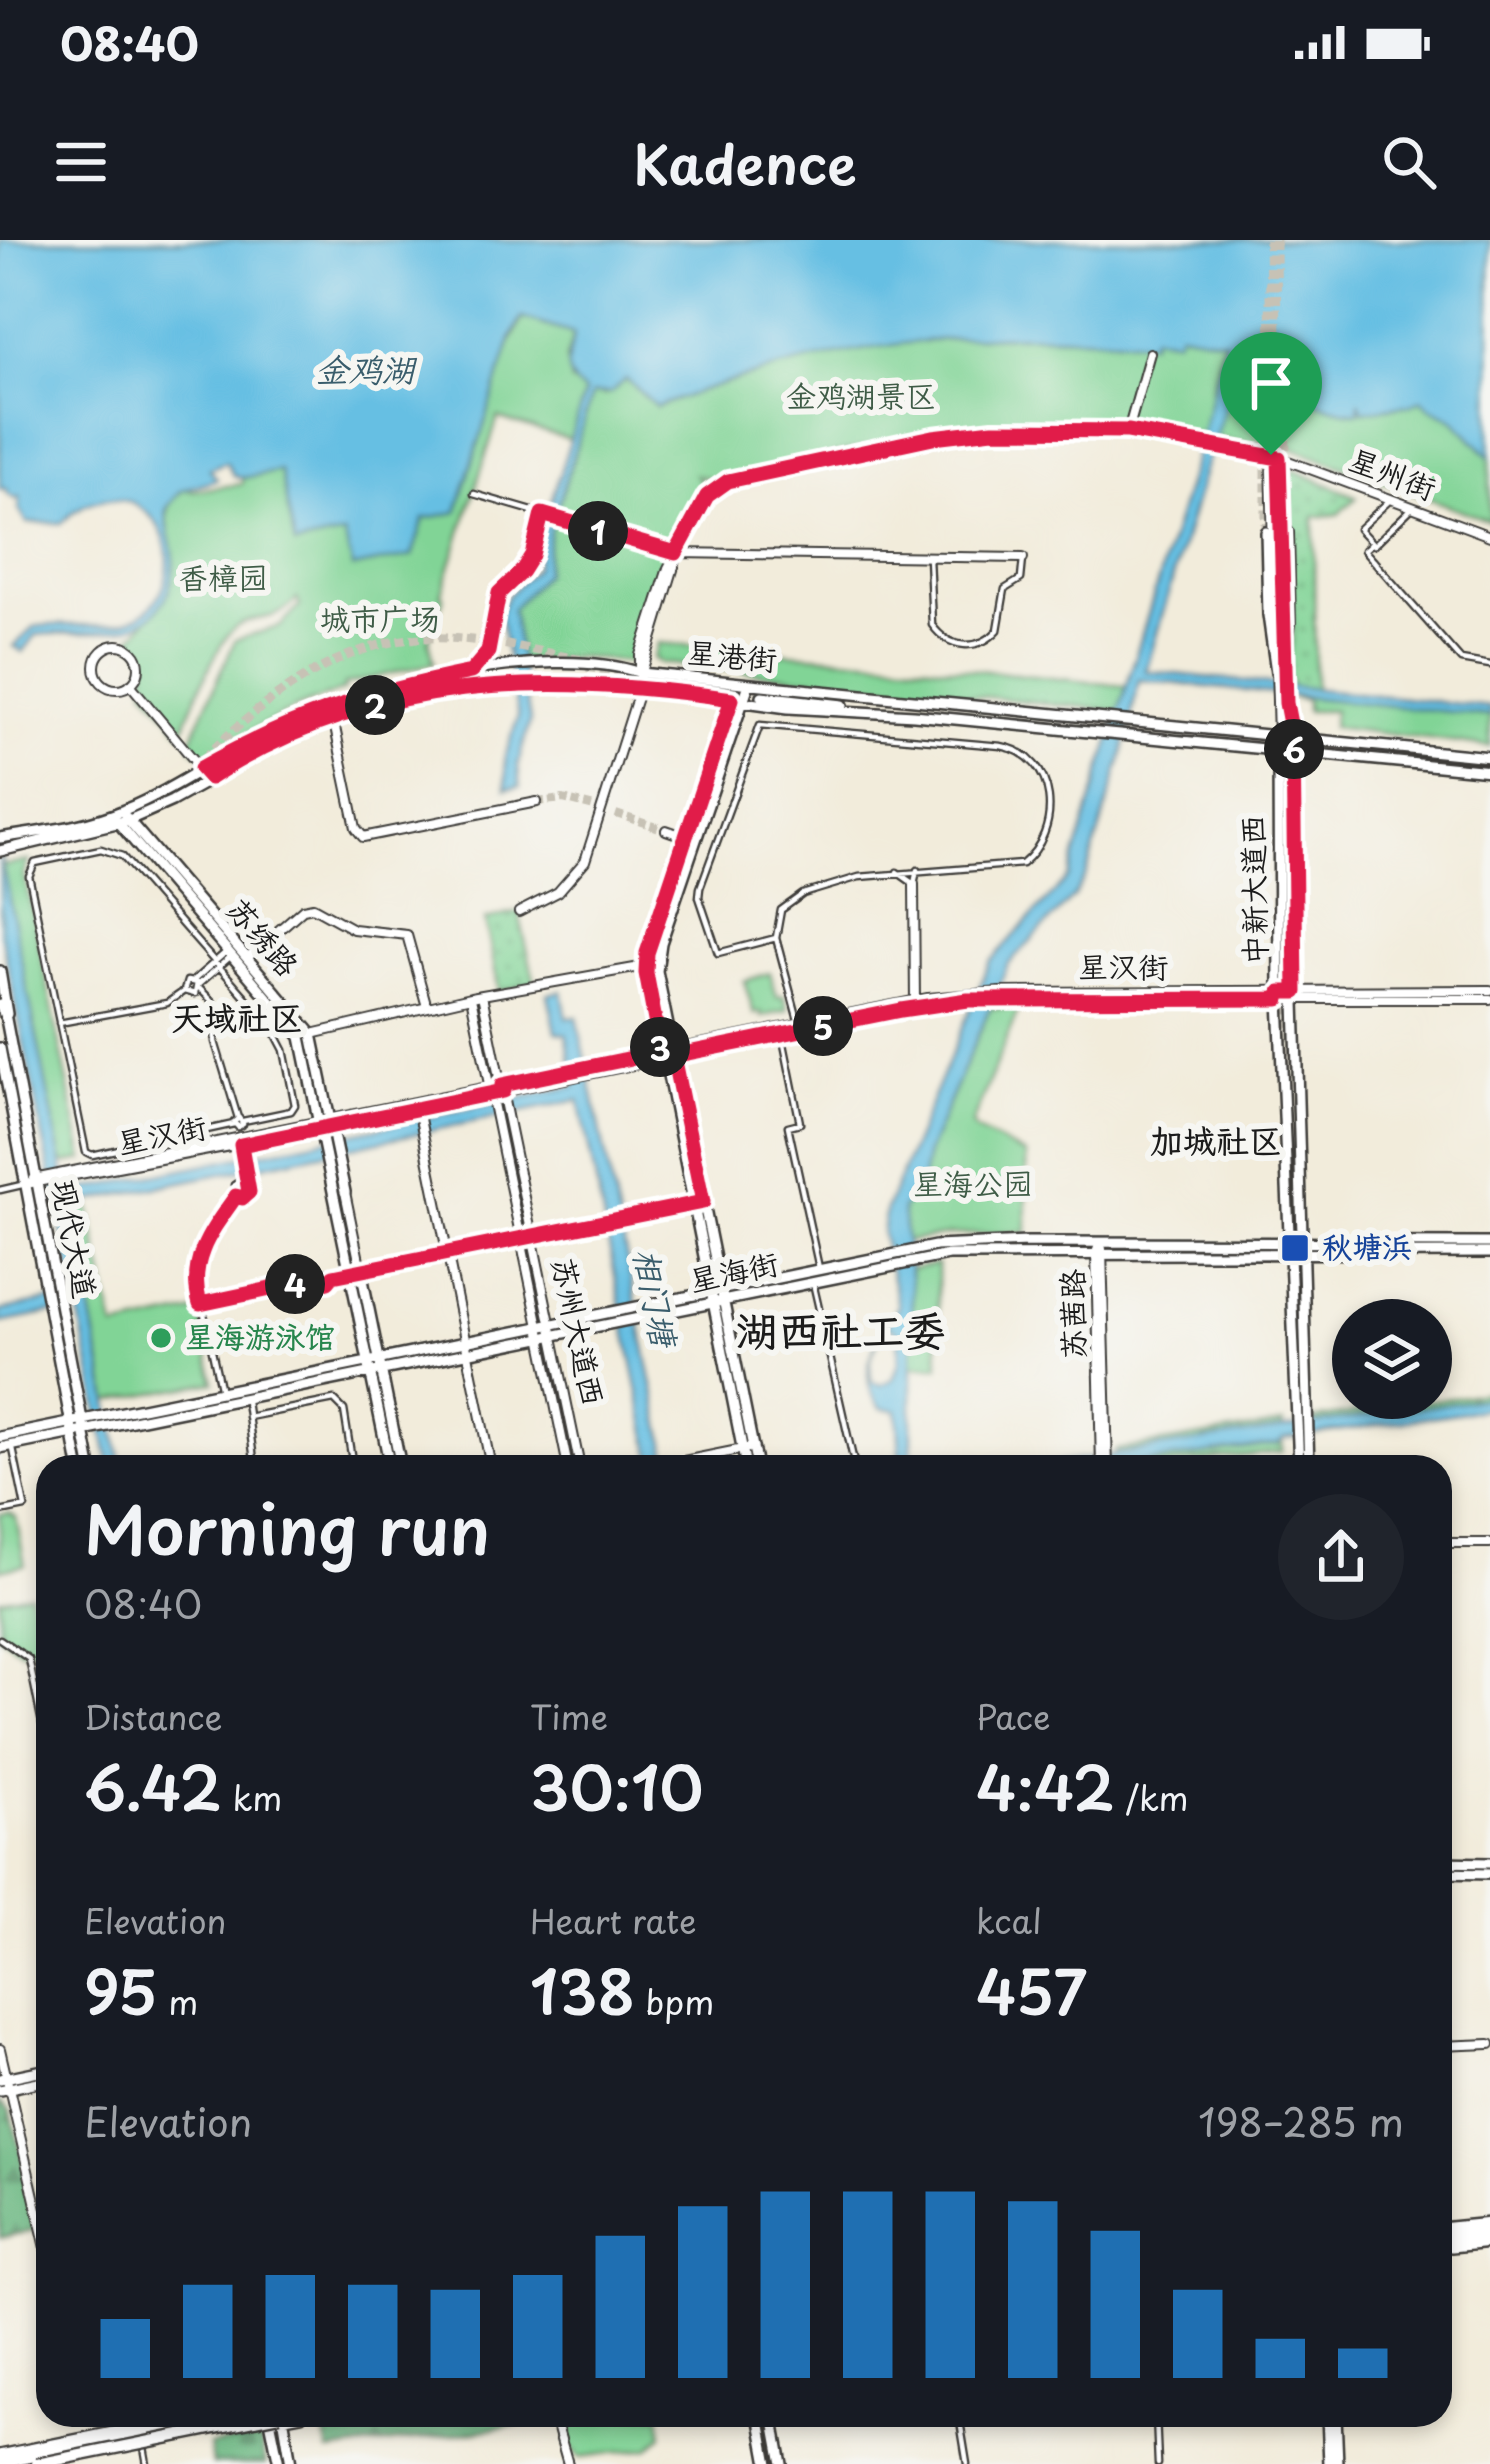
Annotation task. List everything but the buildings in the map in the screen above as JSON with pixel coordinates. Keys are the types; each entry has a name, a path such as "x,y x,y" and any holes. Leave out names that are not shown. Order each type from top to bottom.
{"highway":[{"path":"1452,2237 1490,2233"},
{"path":"0,2459 172,2427"},
{"path":"37,2464 226,2427"}],"main road":[{"path":"1266,532 1268,615 1279,678"},
{"path":"1284,653 1290,625 1288,532"},
{"name":"星港街","path":"0,838 120,817 201,768 329,706 471,672 524,666 619,666 641,673 808,688 914,709 1102,733 1137,730 1278,737 1490,758"},
{"name":"星港街","path":"0,851 120,817 332,718 441,691 508,684 640,688 788,708 914,709 1103,721 1278,750 1490,771"},
{"path":"651,964 743,684"},
{"path":"763,694 914,709"},
{"path":"738,699 686,837 651,964 751,1455"},
{"name":"中新大道西","path":"1278,737 1284,1169 1307,1455"},
{"name":"中新大道西","path":"1293,739 1303,1420"},
{"name":"苏绣路","path":"120,817 301,1037 326,1128 398,1455"},
{"name":"苏绣路","path":"120,817 312,1034 326,1128"},
{"path":"1290,871 1295,997"},
{"name":"现代大道","path":"0,970 53,1299 50,1313 87,1455"},
{"name":"现代大道","path":"0,1005 6,1019"},
{"name":"现代大道","path":"0,1048 33,1182"},
{"path":"1284,1169 1288,1077"},
{"name":"苏绣路","path":"332,1156 345,1192"},
{"name":"星海街","path":"1304,1248 1490,1243"},
{"name":"星海街","path":"716,1296 819,1268 914,1255 1289,1247 1490,1253"},
{"name":"星海街","path":"115,1419 221,1392 813,1281 878,1262"},
{"name":"现代大道","path":"53,1299 62,1312 79,1455"},
{"name":"苏绣路","path":"375,1365 388,1455"},
{"name":"星海街","path":"0,1448 100,1422 245,1397 375,1365"},
{"name":"星海街","path":"0,1437 78,1427"},
{"name":"中新大道西","path":"1301,1455 1304,1440"},
{"path":"747,1455 748,1448"},
{"path":"1452,1862 1490,1863"},
{"path":"1452,1873 1490,1874"},
{"path":"4,2084 36,2073"},
{"path":"4,2084 36,2081"},
{"path":"0,2459 143,2427"},
{"path":"64,2464 233,2427"},
{"path":"277,2427 279,2464"},
{"path":"280,2427 291,2464"},
{"path":"760,2427 768,2464"},
{"path":"777,2427 782,2464"},
{"path":"1327,2427 1329,2464"},
{"path":"1336,2427 1338,2464"}],"street":[{"path":"1128,431 1150,353"},
{"name":"星州街","path":"519,912 558,892 575,876 590,850 676,553 707,496 734,479 961,433 1128,431 1275,456 1490,536"},
{"name":"中新大道西","path":"1275,456 1284,653 1279,678"},
{"name":"中新大道西","path":"1275,456 1278,737"},
{"path":"474,494 676,553 1023,558 1021,579 1004,589 998,630 977,645 965,645 951,642 932,625 929,557"},
{"path":"1372,543 1359,529 1390,500"},
{"path":"1412,508 1364,550 1461,660 1490,665"},
{"path":"471,672 488,652 499,593 532,555 543,514"},
{"path":"121,645 136,656 139,668 130,684 115,688 100,682 95,662 104,648 121,645"},
{"path":"130,684 210,778"},
{"name":"中新大道西","path":"1281,703 1293,739"},
{"path":"332,718 356,828 363,837 537,802"},
{"path":"776,938 718,953 699,897 760,725 1001,746 1017,749 1032,760 1050,802 1043,837 1030,858 1008,868 917,870 853,878 803,894 781,910 776,938 799,1024"},
{"path":"602,809 616,814"},
{"path":"666,830 686,837"},
{"path":"100,848 117,852 216,965 277,1034 295,1101 291,1111 239,1132 92,1155 86,1152 29,876 35,863 100,848"},
{"path":"915,1004 917,870"},
{"path":"897,872 914,884"},
{"path":"247,958 303,909 313,907 359,931 407,935 427,1007"},
{"path":"184,991 192,995 230,953"},
{"path":"312,1034 477,996 651,964"},
{"path":"59,1023 166,1003 184,991 185,982 197,985 213,1002 215,1042 239,1132 248,1195 236,1196"},
{"name":"星汉街","path":"592,1069 799,1024 968,997 1490,994"},
{"name":"苏州大道西","path":"477,996 509,1118 578,1455"},
{"name":"苏州大道西","path":"477,996 490,1094 566,1455"},
{"name":"星汉街","path":"326,1128 503,1091 616,1061 782,1034 915,1004"},
{"path":"782,1034 800,1123 788,1126 819,1268"},
{"name":"星汉街","path":"33,1182 239,1132 326,1128 419,1113 490,1094"},
{"path":"419,1113 489,1455"},
{"path":"221,1392 200,1304 198,1259 203,1243 236,1196 234,1185 247,1179"},
{"path":"0,1190 33,1182"},
{"name":"苏绣路","path":"345,1192 356,1271"},
{"path":"200,1304 322,1278 328,1282 333,1276 356,1271 698,1203"},
{"name":"苏茜路","path":"1100,1249 1104,1455"},
{"path":"850,1273 853,1290"},
{"path":"813,1281 852,1455"},
{"path":"245,1397 253,1455"},
{"path":"248,1417 334,1400 344,1410 351,1455"},
{"path":"837,1431 847,1429"},
{"path":"0,1512 25,1507 13,1445"},
{"path":"713,1455 748,1448"},
{"path":"1452,1543 1490,1543"},
{"path":"0,1639 29,1659 36,1694"},
{"path":"1452,2046 1490,2044"},
{"path":"0,2049 4,2084 36,2210"},
{"path":"557,2427 568,2464"},
{"path":"961,2427 967,2464"},
{"path":"1156,2427 1158,2464"},
{"path":"144,2447 147,2464"}],"green space":[{"path":"523,317 574,334 566,359 571,382 606,395 626,379 656,407 779,368 898,344 1020,335 1149,342 1152,336 1176,339 1179,332 1224,339 1212,386 1243,355 1256,376 1279,382 1312,401 1362,401 1363,410 1422,399 1452,418 1490,457 1490,521 1274,441 1252,444 1122,423 990,425 928,433 718,481 696,475 705,487 671,551 635,663 580,657 520,661 512,609 544,574 550,531 578,442 498,418 429,640 434,663 344,685 344,690 296,708 204,756 191,747 235,640 281,626 300,606 297,599 282,612 248,621 231,632 206,674 182,733 145,687 144,654 130,640 158,607 170,584 167,517 176,496 188,488 242,484 242,478 280,471 424,518"},
{"path":"1294,470 1357,497 1339,514 1314,517 1315,689 1292,687 1287,674 1293,634 1289,473"},
{"path":"658,643 1126,686 1121,711 660,663 653,658"},
{"path":"1292,687 1377,704 1490,716 1490,747 1332,727 1334,711 1306,711 1306,700 1293,698"},
{"path":"29,861 24,874 84,1160 62,1164 2,866"},
{"path":"524,911 520,918 535,983 499,991 485,920"},
{"path":"770,973 777,997 784,996 788,1010 762,1017 761,1012 754,1014 744,981"},
{"name":"星海公园","path":"990,1008 1019,1008 972,1124 975,1130 1026,1155 1027,1232 904,1242 902,1208 916,1195 927,1153"},
{"path":"88,1201 115,1329 199,1311 214,1382 109,1401 71,1212 76,1203"},
{"path":"937,1264 939,1366 911,1366 910,1269"},
{"path":"1490,1391 1490,1397 1452,1403 1452,1397"},
{"path":"1332,1416 1347,1419 1315,1424 1315,1419"},
{"path":"1283,1424 1283,1430 1116,1455 1116,1450"},
{"path":"1283,1442 1282,1452 1197,1455"},
{"path":"0,1514 16,1517 25,1565 0,1570"},
{"path":"30,1593 36,1648 21,1650 0,1636 0,1599"},
{"path":"0,2102 11,2112 36,2230 0,2238"},
{"path":"323,2427 502,2427 329,2452"},
{"path":"570,2427 662,2427 663,2435 649,2448 580,2457 568,2444"},
{"path":"260,2437 266,2464 212,2464 209,2446"}],"water":[{"name":"金鸡湖","path":"0,240 1490,240 1490,457 1452,418 1422,399 1363,411 1359,401 1359,412 1332,407 1257,376 1257,389 1237,387 1243,355 1146,671 1490,707 1490,716 1139,680 1122,758 1086,875 1074,896 1008,965 927,1153 916,1195 902,1209 912,1291 912,1455 900,1455 897,1410 881,1408 868,1382 872,1355 872,1382 881,1385 893,1379 899,1363 898,1332 889,1327 881,1335 898,1306 882,1234 885,1212 990,962 1069,877 1193,465 1225,340 1179,332 1176,339 1152,336 1150,342 1021,335 959,338 839,354 656,407 626,379 611,393 592,394 550,531 544,574 512,609 530,721 518,764 520,787 506,789 505,757 518,717 499,613 507,596 535,568 585,392 569,373 574,334 522,318 512,336 457,512 424,519 412,556 353,568 344,535 295,545 280,471 242,478 233,475 226,462 210,469 217,479 180,491 167,508 174,563 159,608 125,628 36,635 23,652 14,646 34,627 115,624 147,609 161,592 166,548 159,527 145,511 125,501 94,501 62,523 27,523 19,510 20,497 7,494 7,489 0,489"},
{"path":"0,853 68,1193 576,1086 566,1034 556,1032 548,994 562,991 567,1018 577,1017 668,1455 652,1455 579,1100 74,1204 71,1212 120,1455 108,1455 78,1308 0,1323 0,1311 75,1292 1,934"},
{"path":"1490,1397 1490,1408 1452,1414 1452,1403"},
{"path":"1346,1419 1417,1419 1284,1439 1278,1444 1201,1455 1111,1455"}],"tunnel":[{"path":"1269,240 1273,463"},
{"path":"1276,240 1277,350"},
{"path":"1280,346 1288,532"},
{"path":"1266,354 1266,532"},
{"path":"195,768 297,682 327,665 389,643 464,639 586,661"},
{"path":"587,667 694,688"},
{"path":"1282,672 1290,871"},
{"path":"691,682 763,691"},
{"path":"160,803 194,776"},
{"path":"121,816 164,794"},
{"path":"537,802 563,799 602,809"},
{"path":"616,814 666,830"},
{"path":"1283,911 1288,1077"}],"place":[{"name":"秋塘浜","path":"1295,1248"},
{"name":"星海游泳馆","path":"161,1338"}],"district":[{"name":"天域社区","path":"237,1018"},
{"name":"加城社区","path":"1216,1141"},
{"name":"湖西社工委","path":"841,1331"}],"route":[{"path":"993,430 1128,431 1271,455 1279,458 1286,703 1293,739 1296,992 1281,992 1279,999 968,1000 673,1056 703,1202 333,1276 328,1282 322,1278 200,1304 196,1277 203,1243 236,1196 245,1197 250,1189 241,1145 503,1091 502,1085 661,1052 646,973 647,953 732,699 605,683 456,688 384,703 308,727 210,778 201,768 329,706 479,667 490,645 497,597 527,565 542,514 676,553 707,496 721,484 933,437 993,430"}],"park label":[{"name":"金鸡湖景区","path":"861,397"},
{"name":"香樟园","path":"223,579"},
{"name":"城市广场","path":"380,620"}],"water label":[{"name":"相门塘","path":"655,1297"}]}
